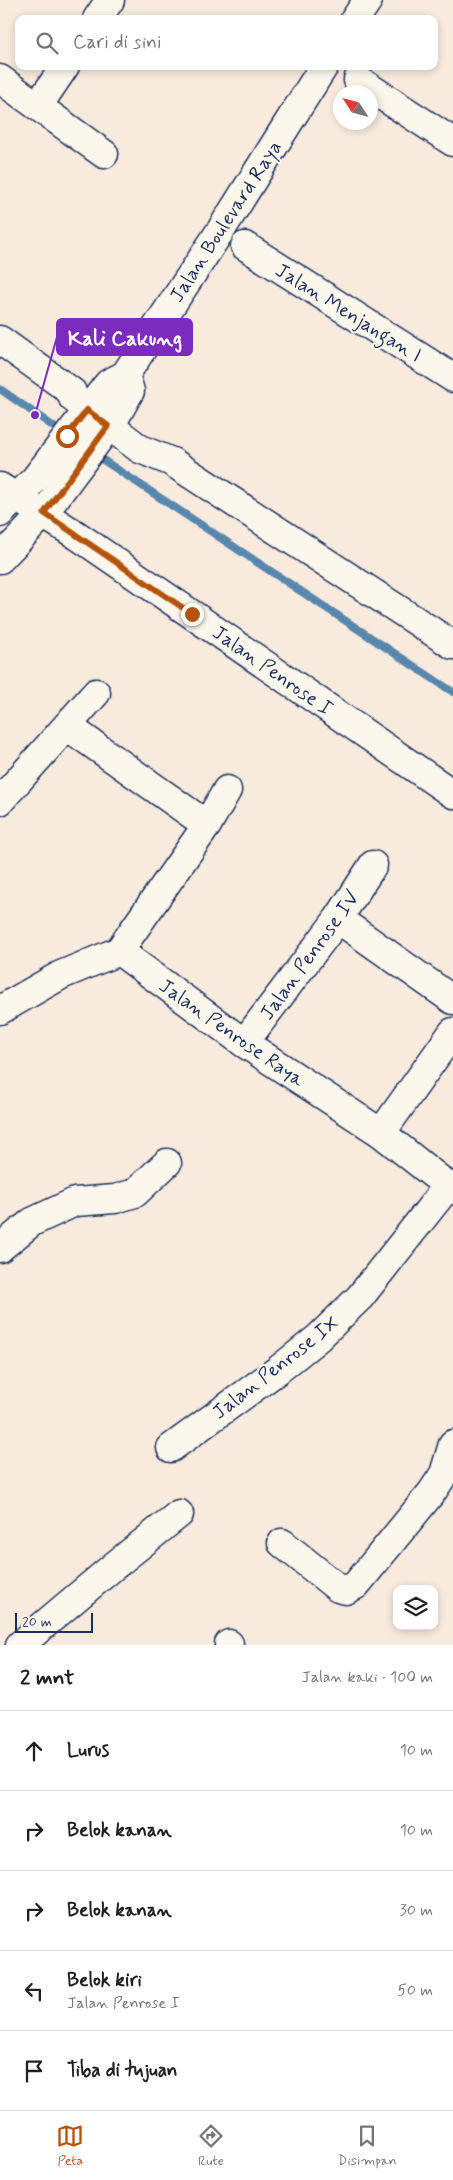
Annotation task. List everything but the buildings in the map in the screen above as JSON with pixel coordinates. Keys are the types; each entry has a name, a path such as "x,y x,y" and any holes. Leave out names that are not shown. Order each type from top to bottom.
{"street":[{"path":"100,15 110,0"},
{"path":"358,15 368,0"},
{"path":"38,106 62,70"},
{"name":"Jalan Boulevard Raya","path":"94,415 130,390 125,375 226,221 321,70"},
{"path":"0,79 104,154"},
{"path":"358,80 453,142"},
{"name":"Jalan Menjangan I","path":"245,246 453,378"},
{"path":"0,340 140,449 172,462 453,645"},
{"path":"13,494 94,415"},
{"path":"0,560 51,503 94,415"},
{"name":"Jalan Penrose I","path":"13,494 51,503 453,794"},
{"path":"0,801 96,693"},
{"path":"67,726 207,825"},
{"path":"0,1010 61,975 119,951 207,825 227,790"},
{"name":"Jalan Penrose IV","path":"244,1044 338,919 373,865"},
{"path":"338,919 453,1000"},
{"name":"Jalan Penrose Raya","path":"119,951 244,1044 381,1133 450,1188"},
{"path":"381,1133 453,1032"},
{"path":"0,1248 32,1222 67,1205 75,1202 115,1199 135,1193 167,1163"},
{"name":"Jalan Penrose IX","path":"171,1448 278,1370 318,1338 360,1297 450,1188"},
{"path":"282,1543 338,1588 346,1590 356,1585 432,1492 444,1474 453,1444"},
{"path":"20,1645 179,1514"}],"waterway":[{"path":"0,389 64,434"},
{"path":"94,454 453,692"}],"place":[{"name":"Kali Cakung","path":"35,415"}],"route":[{"path":"67,436 87,410 108,426 44,513 192,614"}]}
